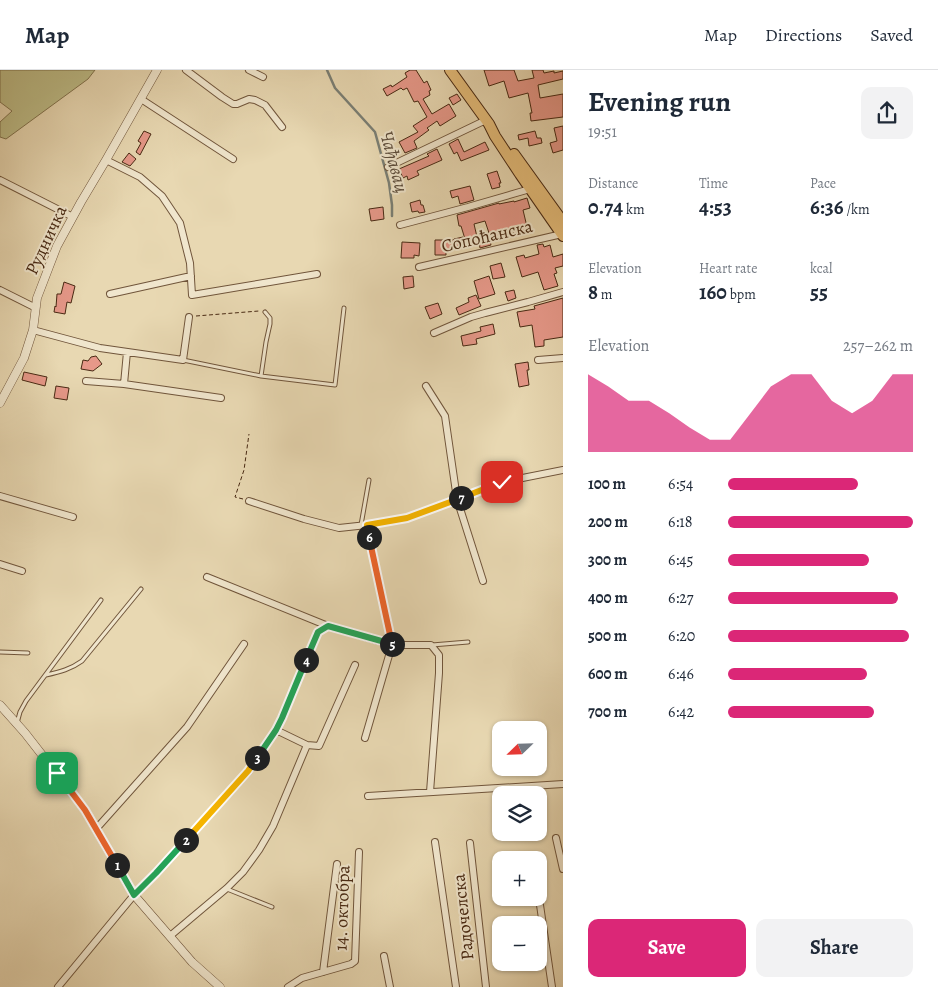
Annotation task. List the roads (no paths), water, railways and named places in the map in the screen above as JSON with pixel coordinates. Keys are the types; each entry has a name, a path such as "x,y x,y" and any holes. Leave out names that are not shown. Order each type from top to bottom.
{"main road":[{"path":"450,70 488,122 499,133 561,219"},
{"path":"488,122 495,136 530,189 563,235"}],"street":[{"name":"Рудничка","path":"0,403 24,358 33,330 37,298 57,246 157,70"},
{"path":"186,70 232,104 250,99 265,105 282,127"},
{"path":"248,70 263,77"},
{"path":"141,99 233,159"},
{"path":"388,167 488,122"},
{"path":"106,160 140,177 162,196 180,224 190,263 192,295 317,274"},
{"path":"0,180 72,218"},
{"path":"400,224 530,189"},
{"name":"Сопоћанска","path":"419,267 563,235"},
{"path":"110,294 191,276"},
{"path":"0,290 36,308"},
{"path":"434,333 471,317 563,292"},
{"path":"33,330 100,348 183,360 189,317"},
{"path":"124,384 127,352"},
{"path":"538,360 563,358"},
{"path":"86,381 124,384 221,398"},
{"path":"426,386 445,416 457,499 483,581"},
{"path":"249,501 304,519 340,528 364,526 407,518 502,482 563,470"},
{"path":"0,496 73,517"},
{"path":"364,526 392,645 365,738"},
{"path":"0,564 22,571"},
{"path":"207,577 328,626 392,645 432,645 439,655 439,673 430,792"},
{"path":"58,987 134,895 248,771 276,730 318,632 328,626"},
{"path":"96,829 187,728 244,644"},
{"path":"276,730 307,745 319,746 355,665"},
{"path":"0,706 85,810 134,895 192,962 216,985"},
{"path":"170,936 227,888 243,872 259,850 273,826 307,745"},
{"path":"368,796 563,784"},
{"path":"556,838 563,869"},
{"path":"435,842 456,987"},
{"name":"Радочелска","path":"470,843 486,987"},
{"name":"14. октобра","path":"288,987 302,978 351,964 355,961 359,852"},
{"name":"14. октобра","path":"323,972 338,864"},
{"path":"540,906 552,987"},
{"path":"384,956 390,987"}],"lane":[{"path":"183,360 260,376 335,386 344,308"},
{"path":"260,376 270,324 270,318 265,312"},
{"path":"364,526 369,480"},
{"path":"45,675 66,670 82,661 141,589"},
{"path":"16,724 26,701 101,600"},
{"path":"432,645 468,642"},
{"path":"0,652 28,653"},
{"path":"227,888 272,907"}],"waterway":[{"name":"Чађавац","path":"327,70 335,88 375,132 389,183 392,216"}]}
